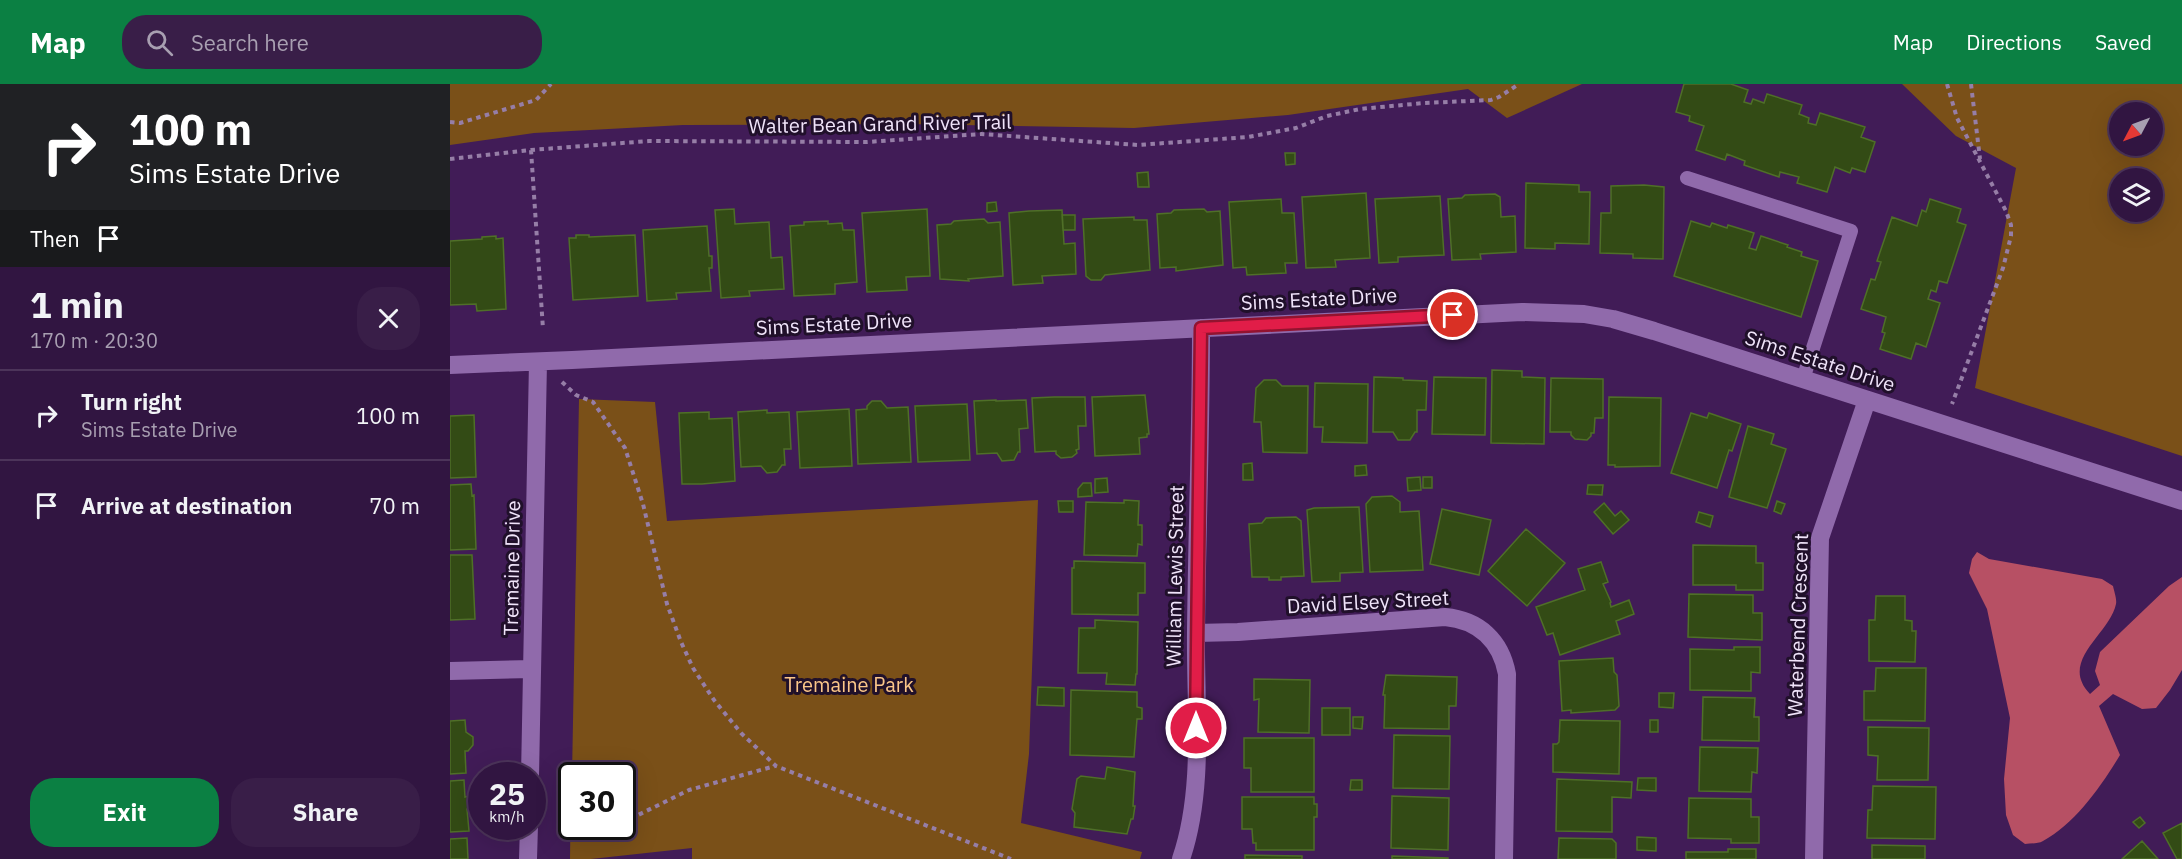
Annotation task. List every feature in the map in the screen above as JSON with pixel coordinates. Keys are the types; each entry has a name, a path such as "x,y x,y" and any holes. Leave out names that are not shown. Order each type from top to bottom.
{"street":[{"name":"Sims Estate Drive","path":"450,365 1522,312 1584,314 1613,319 1654,331 2182,501"},
{"name":"William Lewis Street","path":"1180,859 1193,807 1195,776 1201,328"},
{"name":"Tremaine Drive","path":"530,762 538,362"},
{"name":"Waterbend Crescent","path":"1814,859 1820,538 1867,400"},
{"name":"David Elsey Street","path":"1196,633 1250,632 1445,617 1467,621 1486,632 1501,651 1507,674 1504,859"},
{"path":"450,671 532,669"},
{"path":"528,859 529,840"}],"lane":[{"path":"1687,178 1851,231 1803,379"}],"path":[{"path":"450,122 471,120 536,100 551,84"},
{"name":"Walter Bean Grand River Trail","path":"450,159 649,141 867,142 981,134 1138,145 1248,137 1296,128 1327,116 1360,109 1491,100 1499,98 1519,84"},
{"path":"1945,425 2002,268 2011,236 2011,225 2006,211 1957,118 1947,84"},
{"path":"1971,84 1980,163"},
{"path":"531,150 543,329"},
{"path":"538,362 576,395 593,402 625,448 643,504 668,604 693,668 714,700 741,733 776,766 1011,859"},
{"path":"636,816 688,790 776,766"}],"green space":[{"path":"450,84 1582,84 1507,118 1468,89 1288,115 1134,128 905,124 683,125 534,133 450,145"},
{"path":"1902,84 2182,84 2182,456 1975,388 2016,168 1956,136"},
{"name":"Tremaine Park","path":"579,399 655,402 667,521 1038,500 1029,754 1021,823 1142,852 1140,859 692,859 692,848 591,859 570,859 570,840 636,840 636,762 572,762"}],"shaded area":[{"path":"1977,552 1989,559 2102,579 2113,586 2116,602 2112,615 2089,648 2080,670 2082,682 2090,694 2100,685 2095,671 2100,652 2169,586 2182,577 2182,670 2156,708 2142,709 2113,694 2099,706 2120,755 2105,779 2077,814 2055,834 2039,843 2025,844 2013,835 2006,815 2004,779 2010,718 1987,609 1969,573 1972,559"}],"building":[{"path":"1684,84 1731,84 1748,90 1744,102 1751,104 1753,99 1764,103 1767,94 1802,105 1799,114 1809,118 1808,123 1816,125 1820,113 1865,127 1861,137 1875,142 1865,172 1852,168 1850,173 1835,167 1827,192 1797,183 1799,177 1780,172 1779,177 1744,165 1745,161 1727,154 1725,160 1696,150 1704,126 1689,121 1690,116 1676,112"},
{"path":"1285,153 1295,153 1295,164 1286,165"},
{"path":"1148,172 1149,187 1138,187 1137,173"},
{"path":"1526,183 1579,185 1579,192 1590,192 1589,244 1555,243 1555,249 1525,248"},
{"path":"1611,186 1664,187 1663,259 1633,258 1633,254 1600,253 1601,213 1611,213"},
{"path":"1366,193 1370,258 1335,260 1336,267 1306,268 1302,197"},
{"path":"1495,194 1500,197 1501,217 1515,216 1516,252 1480,254 1481,259 1452,260 1448,199 1462,198 1465,195"},
{"path":"1440,196 1444,255 1398,257 1398,262 1379,263 1375,199"},
{"path":"1281,199 1282,213 1294,213 1297,263 1285,263 1286,273 1247,275 1246,267 1233,268 1229,202"},
{"path":"1930,199 1961,209 1957,222 1966,225 1947,283 1939,281 1936,292 1931,290 1928,299 1940,303 1926,347 1916,343 1911,359 1880,349 1885,333 1882,332 1886,317 1861,309 1871,279 1875,280 1881,262 1877,261 1892,217 1917,226 1922,210 1926,212"},
{"path":"996,202 997,211 987,212 987,203"},
{"path":"734,209 735,224 769,222 771,258 782,257 784,289 749,291 750,296 721,298 715,210"},
{"path":"927,209 930,276 906,277 907,290 867,292 862,213"},
{"path":"1204,209 1207,212 1220,211 1223,265 1176,271 1176,267 1160,268 1157,214 1171,213 1174,210"},
{"path":"1062,210 1064,244 1075,243 1076,274 1042,276 1043,283 1013,285 1009,213"},
{"path":"1062,215 1075,215 1075,230 1063,230"},
{"path":"1134,217 1134,220 1147,220 1150,270 1105,275 1101,280 1091,280 1086,276 1083,219"},
{"path":"984,219 988,223 1000,222 1003,276 968,279 969,281 940,279 937,225 951,224 954,221"},
{"path":"828,221 828,224 842,223 843,230 854,230 857,282 835,284 835,294 794,296 790,226 804,225 804,222"},
{"path":"1691,221 1710,227 1712,223 1727,228 1728,225 1754,233 1749,248 1756,250 1761,236 1788,245 1787,247 1802,252 1801,256 1818,261 1801,317 1674,276"},
{"path":"707,226 709,256 712,256 712,268 709,268 711,291 676,293 677,299 647,301 643,230"},
{"path":"576,235 589,235 589,237 635,235 638,296 573,300 569,238 576,238"},
{"path":"496,236 496,239 503,238 506,309 477,311 476,304 450,305 450,241"},
{"path":"1492,370 1522,371 1522,377 1545,378 1544,444 1491,443"},
{"path":"1374,377 1427,381 1426,410 1417,410 1417,432 1410,440 1398,440 1393,432 1373,432"},
{"path":"1434,377 1486,378 1485,435 1432,434"},
{"path":"1551,378 1603,379 1603,418 1595,418 1594,433 1591,433 1587,440 1575,439 1571,432 1550,432"},
{"path":"1264,380 1276,380 1282,386 1308,386 1307,453 1263,452 1261,422 1254,422 1256,388"},
{"path":"1315,383 1368,384 1367,443 1322,442 1323,427 1314,427"},
{"path":"1145,395 1149,434 1147,437 1139,438 1140,454 1095,456 1092,397"},
{"path":"1085,397 1086,426 1078,426 1079,449 1072,457 1061,458 1056,451 1035,452 1032,398"},
{"path":"1609,397 1661,398 1660,466 1615,467 1615,465 1608,465"},
{"path":"1026,400 1028,428 1019,429 1020,452 1014,460 1002,461 997,453 977,454 974,401"},
{"path":"872,401 881,401 887,408 908,407 911,462 858,464 856,410 867,409"},
{"path":"967,404 970,460 918,462 915,406"},
{"path":"849,409 852,466 800,468 797,412"},
{"path":"767,410 767,413 789,412 791,449 784,449 785,465 782,465 777,472 767,473 761,466 741,467 738,412"},
{"path":"709,412 709,419 732,418 735,481 682,484 679,413"},
{"path":"1691,413 1707,418 1709,413 1741,424 1732,451 1729,450 1717,488 1671,473"},
{"path":"474,415 476,477 450,478 450,416"},
{"path":"1748,426 1774,434 1771,444 1786,449 1767,508 1729,497"},
{"path":"1252,463 1253,480 1243,480 1243,464"},
{"path":"1366,465 1367,475 1355,476 1355,466"},
{"path":"1420,477 1421,490 1408,491 1407,478"},
{"path":"1423,477 1432,477 1432,488 1423,488"},
{"path":"1107,478 1108,492 1095,493 1095,479"},
{"path":"1083,483 1091,483 1092,496 1078,497 1078,489"},
{"path":"471,484 472,496 474,495 476,549 450,550 450,485"},
{"path":"1588,485 1603,485 1602,495 1587,494"},
{"path":"1392,496 1400,502 1400,512 1419,511 1423,570 1370,572 1366,504 1372,497"},
{"path":"1124,500 1139,501 1138,525 1142,525 1142,545 1138,544 1137,556 1084,555 1086,502 1124,503"},
{"path":"1058,501 1073,501 1073,512 1059,512"},
{"path":"1777,501 1785,504 1781,514 1774,511"},
{"path":"1604,503 1615,516 1621,511 1629,520 1613,534 1594,512"},
{"path":"1359,507 1363,572 1340,573 1340,581 1312,582 1307,510"},
{"path":"1442,509 1491,520 1479,575 1430,564"},
{"path":"1699,512 1713,516 1710,527 1696,522"},
{"path":"1296,517 1301,521 1304,576 1281,577 1281,580 1252,577 1249,524 1262,523 1266,518"},
{"path":"1526,529 1565,563 1527,606 1488,571"},
{"path":"1693,545 1756,546 1756,563 1763,563 1763,590 1736,590 1736,585 1693,585"},
{"path":"450,555 472,555 475,619 450,620"},
{"path":"1074,561 1145,563 1145,593 1138,593 1138,615 1072,614"},
{"path":"1601,562 1608,582 1603,584 1611,607 1629,600 1634,614 1616,621 1620,634 1560,655 1553,633 1547,635 1536,607 1585,590 1578,569"},
{"path":"1689,594 1753,595 1753,613 1762,613 1762,640 1688,637"},
{"path":"1876,596 1905,596 1905,620 1912,621 1912,631 1916,631 1915,662 1869,661 1869,620 1875,620"},
{"path":"1095,620 1138,622 1135,685 1106,684 1107,673 1078,673 1079,628 1095,628"},
{"path":"1734,647 1760,647 1760,673 1751,672 1751,691 1690,690 1690,649 1734,650"},
{"path":"1613,658 1614,672 1617,675 1619,706 1615,710 1571,713 1571,710 1562,711 1559,661"},
{"path":"1876,668 1926,668 1925,721 1864,720 1864,691 1875,691"},
{"path":"1386,675 1457,677 1456,706 1449,706 1449,729 1384,728 1385,695 1383,695"},
{"path":"1254,679 1310,680 1309,733 1258,732 1259,699 1254,700"},
{"path":"1038,687 1064,688 1064,706 1037,705"},
{"path":"1071,690 1137,692 1137,707 1142,708 1142,719 1137,719 1134,757 1070,755"},
{"path":"1659,693 1674,693 1673,708 1659,707"},
{"path":"1703,697 1755,698 1754,717 1759,717 1759,741 1702,740"},
{"path":"1322,708 1350,708 1350,735 1322,735"},
{"path":"1353,717 1363,717 1362,729 1353,728"},
{"path":"465,720 466,732 473,737 473,745 465,751 466,773 450,774 450,721"},
{"path":"1560,720 1620,721 1619,774 1553,772 1553,744 1559,742"},
{"path":"1650,720 1658,720 1658,732 1650,732"},
{"path":"1868,727 1929,728 1928,780 1877,780 1878,756 1868,755"},
{"path":"1394,735 1450,736 1449,789 1393,788"},
{"path":"1244,738 1314,738 1314,792 1251,792 1251,768 1244,768"},
{"path":"1700,747 1758,748 1757,773 1752,772 1751,792 1699,791"},
{"path":"1107,767 1135,772 1133,806 1135,806 1127,834 1074,827 1075,813 1072,809 1077,779 1081,776 1105,779"},
{"path":"1638,778 1656,778 1656,791 1637,790"},
{"path":"1557,779 1632,782 1631,798 1612,797 1612,832 1556,831"},
{"path":"464,780 465,797 468,796 468,831 450,832 450,781"},
{"path":"1351,780 1362,780 1362,790 1350,790"},
{"path":"1873,786 1936,787 1935,839 1867,838 1868,810 1872,810"},
{"path":"1392,796 1449,798 1448,850 1391,848"},
{"path":"1242,797 1314,797 1314,804 1317,804 1317,817 1314,817 1314,850 1256,850 1252,829 1242,829"},
{"path":"1689,798 1751,799 1751,817 1759,817 1759,843 1731,843 1731,839 1688,838"},
{"path":"2140,817 2145,823 2139,828 2133,822"},
{"path":"2182,823 2182,859 2177,859 2163,833"},
{"path":"1637,837 1656,838 1656,851 1637,850"},
{"path":"467,838 468,859 450,859 450,839"},
{"path":"1559,838 1612,839 1616,843 1616,859 1558,859"},
{"path":"2142,841 2158,859 2122,859"},
{"path":"1872,845 1925,846 1925,859 1872,859"},
{"path":"1728,849 1756,849 1756,859 1686,859 1686,852 1728,852"},
{"path":"1245,855 1302,856 1302,859 1245,859"},
{"path":"1392,856 1448,858 1448,859 1392,859"}],"route":[{"path":"1196,728 1201,328 1453,315"}]}
